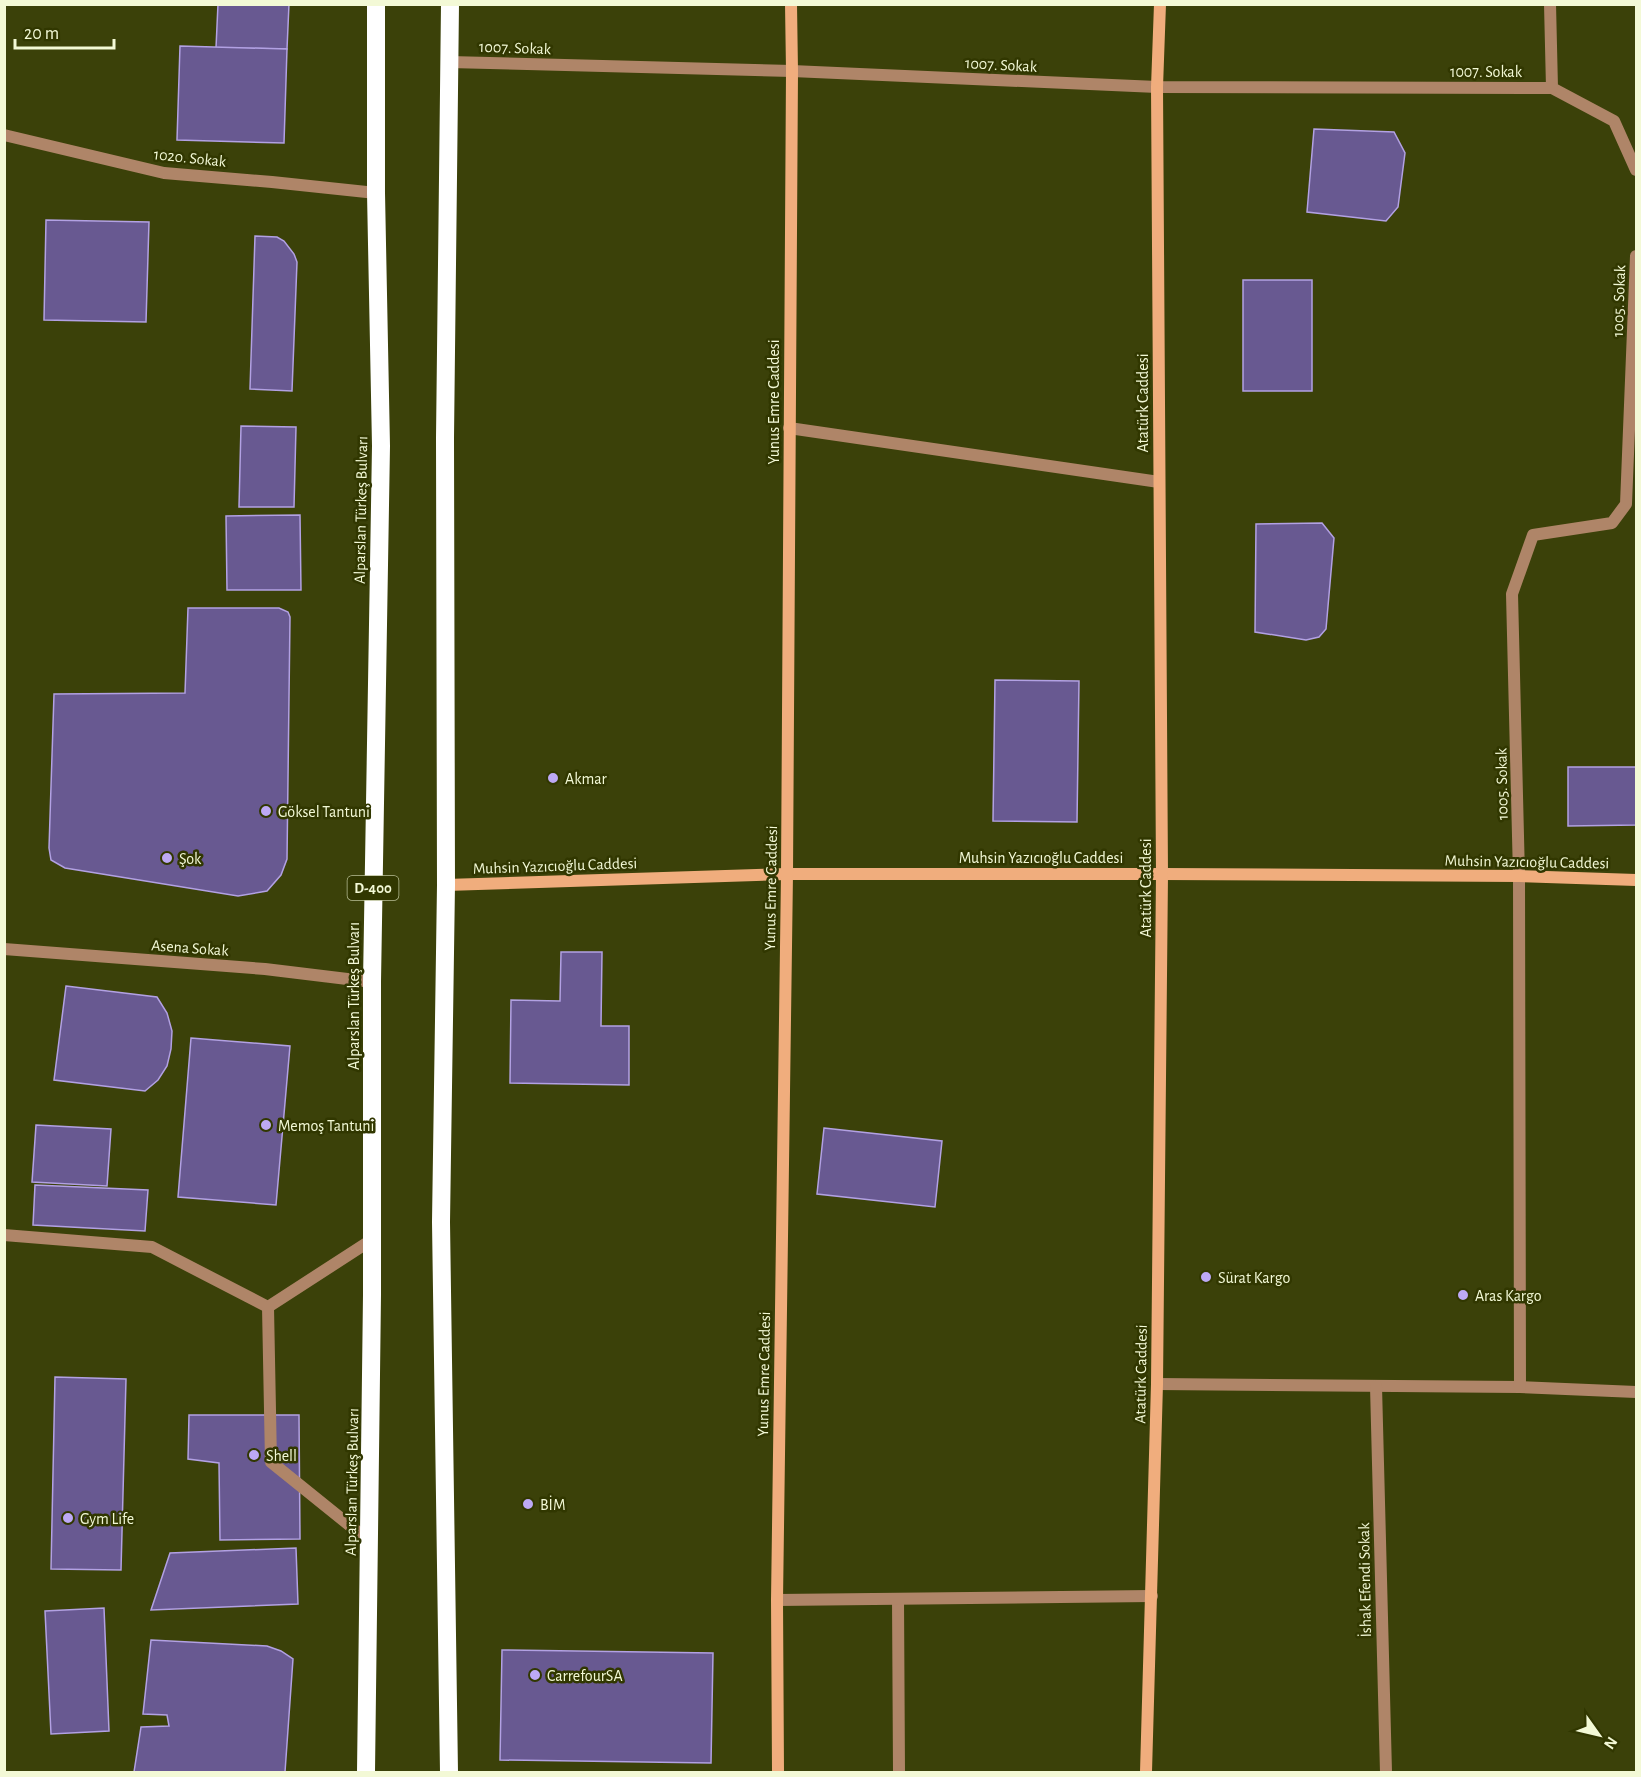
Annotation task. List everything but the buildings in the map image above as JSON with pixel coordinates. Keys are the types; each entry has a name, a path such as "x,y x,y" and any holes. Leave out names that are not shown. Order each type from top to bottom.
{"highway":[{"name":"Alparslan Türkeş Bulvarı","path":"366,1773 373,1239 372,982 381,446 376,193 376,4"},
{"path":"449,1773 441,1222 446,885 445,438 450,4"}],"street":[{"name":"Yunus Emre Caddesi","path":"778,1773 777,1599 787,874 791,4"},
{"name":"Atatürk Caddesi","path":"1146,1773 1157,1384 1162,874 1157,87 1160,4"},
{"path":"1550,4 1552,88 1614,121 1636,170"},
{"name":"1007. Sokak","path":"449,62 792,71 1157,87 1552,88"},
{"name":"1020. Sokak","path":"4,135 164,174 376,193"},
{"name":"1005. Sokak","path":"1520,1387 1520,876 1512,594 1533,535 1612,523 1626,504 1636,256"},
{"path":"789,428 1159,482"},
{"name":"Muhsin Yazıcıoğlu Caddesi","path":"446,885 787,874 1520,876 1636,880"},
{"name":"Asena Sokak","path":"4,949 265,969 372,982"},
{"path":"4,1235 152,1247 268,1307"},
{"path":"268,1307 373,1239"},
{"path":"268,1307 271,1462 369,1541"},
{"path":"1157,1384 1520,1387 1636,1392"},
{"name":"İshak Efendi Sokak","path":"1376,1386 1386,1773"},
{"path":"777,1599 1152,1596"},
{"path":"898,1599 899,1773"}],"place":[{"name":"Akmar","path":"553,778"},
{"name":"Göksel Tantuni","path":"266,811"},
{"name":"Şok","path":"167,858"},
{"name":"Memoş Tantuni","path":"266,1125"},
{"name":"Sürat Kargo","path":"1206,1277"},
{"name":"Aras Kargo","path":"1463,1295"},
{"name":"Shell","path":"254,1455"},
{"name":"BİM","path":"528,1504"},
{"name":"Gym Life","path":"68,1518"},
{"name":"CarrefourSA","path":"535,1675"}]}
